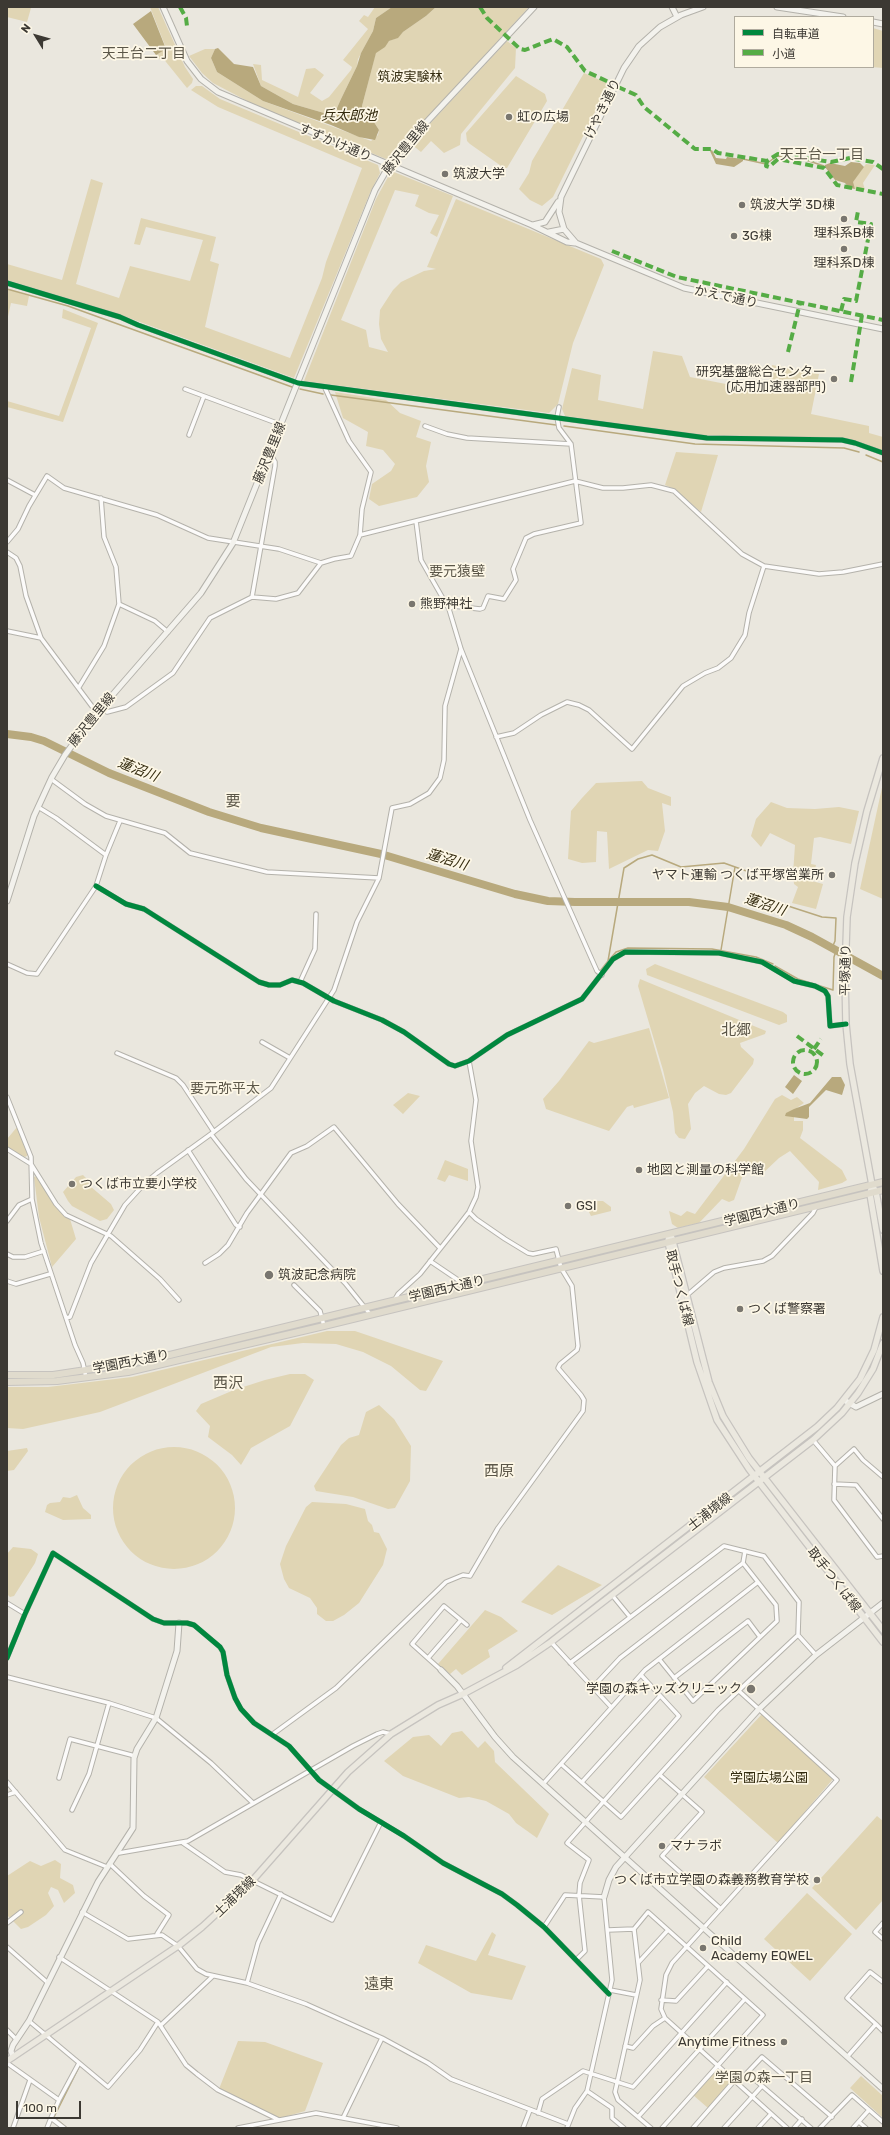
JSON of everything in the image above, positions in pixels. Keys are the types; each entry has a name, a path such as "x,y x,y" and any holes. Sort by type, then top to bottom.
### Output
{"highway":[{"name":"学園西大通り","path":"670,1239 883,1182"},
{"name":"学園西大通り","path":"7,1375 85,1374 135,1370 323,1323 370,1314 560,1265 816,1207 883,1190"},
{"name":"学園西大通り","path":"323,1323 366,1309 394,1302 560,1265"},
{"name":"学園西大通り","path":"7,1382 57,1381 85,1374"}],"main road":[{"name":"平塚通り","path":"873,1193 850,1064 846,1024 845,950 847,918 855,863 867,811 883,758"},
{"path":"873,1193 883,1230"},
{"path":"873,1193 883,1271"},
{"name":"取手つくば線","path":"670,1239 687,1295 703,1361 716,1401 733,1434 761,1473 883,1630"},
{"name":"取手つくば線","path":"670,1239 682,1299 698,1362 713,1409 728,1438 883,1642"},
{"name":"土浦境線","path":"7,2062 178,1946 219,1913 252,1881 363,1757 391,1734 438,1705 498,1676 551,1642 758,1479 761,1473 816,1429 844,1400 867,1366 879,1336 883,1316"},
{"name":"土浦境線","path":"498,1676 758,1479 765,1478 813,1440 850,1404 873,1369 883,1343"}],"street":[{"name":"すずかけ通り","path":"163,7 187,61 196,74 210,86 228,97 548,232"},
{"name":"藤沢豊里線","path":"7,901 38,807 51,779 65,755 96,713 201,593 233,542 282,425 375,190 389,165 412,138 534,7"},
{"path":"672,7 677,16"},
{"name":"けやき通り","path":"576,243 564,229 559,212 561,197 626,64 645,40 677,16 703,7"},
{"path":"777,7 836,16"},
{"path":"532,225 541,224 549,218 561,197"},
{"path":"548,232 564,229"},
{"name":"かえで通り","path":"548,232 567,242 576,243 684,288 883,329"},
{"path":"7,283 120,317 138,325 298,383 325,388 557,417 577,422 707,438 842,440 883,453"},
{"path":"102,707 107,712 126,707 167,678 183,661 210,618 252,597 276,599 298,593 321,563 351,556 360,534 362,509 371,472 349,441 325,388"},
{"path":"185,389 282,425"},
{"path":"190,435 204,396"},
{"path":"449,608 453,606 480,609 483,608 488,596 504,599 516,580 513,570 526,538 534,534 581,523 571,444 560,428 557,417 559,407"},
{"path":"425,426 447,434 468,438 571,444"},
{"path":"252,597 275,462 272,457 269,456"},
{"path":"7,542 18,529 47,476 64,488 158,515 208,538 233,542 238,541 279,549 321,563"},
{"path":"7,480 36,495"},
{"path":"360,534 575,482 603,488 623,488 651,485 674,491 742,554 764,566 819,574 843,572 883,564"},
{"path":"79,687 104,646 119,604 116,567 104,537 101,498"},
{"path":"416,521 420,560 449,608 461,649 496,737 567,906 597,971 602,975"},
{"path":"7,552 16,558 20,566 26,596 41,638 79,687 96,713"},
{"path":"496,737 514,733 541,715 567,702 579,705 589,710 632,749 684,686 705,673 722,666 731,658 745,635 749,613 764,566"},
{"path":"119,604 155,621 168,632"},
{"path":"7,631 41,638"},
{"path":"66,1318 70,1317 91,1263 125,1205 145,1183 271,1088 330,997 337,985 357,922 379,878 392,808 410,804 430,793 440,778 444,760 445,706 461,649"},
{"path":"51,779 85,804 106,816 165,833 190,853 267,872 379,878"},
{"path":"38,807 56,818 106,855"},
{"path":"7,964 27,973 37,974 96,886 106,855 120,821"},
{"path":"96,886 126,904 144,909 259,982 275,986 292,980 300,982 404,1032 449,1064 456,1066 469,1061 507,1035 582,999 614,959 625,952 719,953 756,960 768,965 794,981 814,986 825,991 828,996 830,1026 846,1024"},
{"path":"300,982 315,949 316,914"},
{"path":"262,1042 290,1058"},
{"path":"117,1053 176,1078 183,1084 213,1133 237,1168 345,1283 370,1314"},
{"path":"394,1302 398,1294 430,1261 469,1212 478,1187 471,1141 476,1100 469,1061"},
{"path":"7,1097 26,1144 31,1164 32,1199 50,1274 85,1374"},
{"path":"205,1263 218,1254 240,1227 260,1194 291,1153 307,1146 334,1127 398,1204 440,1248"},
{"path":"7,1150 31,1164 56,1204 66,1215 107,1234 151,1270 179,1300"},
{"path":"188,1150 236,1225 240,1227"},
{"path":"7,1221 19,1205 32,1199"},
{"path":"682,1299 714,1272 724,1268 763,1262 772,1256 813,1213 816,1207"},
{"path":"272,1734 336,1688 446,1582 463,1575 470,1576 498,1528 580,1417 585,1406 584,1400 558,1368 560,1364 577,1350 578,1346 572,1286 560,1265 556,1249 533,1254 528,1253 505,1240 469,1212"},
{"path":"7,1254 13,1257 25,1257 44,1251"},
{"path":"430,1261 465,1285"},
{"path":"7,1281 16,1284 50,1274"},
{"path":"294,1285 320,1311 323,1323"},
{"path":"844,1400 854,1407 861,1406 883,1394"},
{"path":"813,1440 835,1466 834,1500 877,1556 883,1556"},
{"path":"835,1466 854,1449 863,1460 883,1477"},
{"path":"834,1484 856,1485 883,1519"},
{"path":"570,1663 724,1546 764,1556 799,1602 798,1636 816,1655"},
{"path":"593,1687 620,1658 743,1564 746,1551"},
{"path":"7,1658 53,1553 153,1619 164,1623 187,1622 220,1647 223,1652 230,1685 241,1709 254,1723 289,1746 308,1770 332,1790 443,1863 507,1897 544,1927 610,1992 636,1995"},
{"path":"659,1659 693,1701 777,1621 776,1605 743,1564"},
{"path":"543,1784 641,1675 659,1659 758,1582"},
{"path":"612,1595 630,1617"},
{"path":"7,1602 25,1614"},
{"path":"82,1912 128,1939 157,1934 162,1935 178,1946 197,1969 213,1976 247,1983 306,2004 382,2038 428,2063 451,2079 567,2126 575,2108 587,2092 610,1992 612,1967 604,1897 612,1873 759,1709 816,1655 883,1603"},
{"path":"467,1625 444,1606 412,1644 441,1670 463,1694 505,1749 883,2089"},
{"path":"428,1658 460,1620"},
{"path":"674,1678 748,1620 760,1637"},
{"path":"13,2057 11,2048 29,2021 82,1912 108,1865 119,1853 133,1828 135,1756 137,1749 156,1718 177,1651 179,1623"},
{"path":"561,1764 621,1817 718,1710 798,1636"},
{"path":"551,1642 611,1707"},
{"path":"576,1960 585,1951 579,1896 580,1883 589,1860 567,1843 679,1716 641,1675"},
{"path":"7,1676 109,1703 156,1718 211,1763 253,1803"},
{"path":"739,1690 837,1780 687,1947 668,1971 661,2000 661,2009 664,2018 787,2128"},
{"path":"582,1782 660,1696"},
{"path":"72,1810 90,1774 109,1703"},
{"path":"119,1853 183,1843 308,1770 377,1734 383,1732 391,1734"},
{"path":"59,1778 70,1739 135,1756"},
{"path":"660,1775 702,1812 662,1856 721,1909"},
{"path":"7,1782 65,1850 108,1865 169,1915 157,1934"},
{"path":"7,1794 16,1792"},
{"path":"183,1843 188,1848 225,1872 241,1875 332,1920 381,1822"},
{"path":"247,1983 258,1943 281,1894"},
{"path":"544,1927 565,1895 604,1897"},
{"path":"7,1923 21,1912"},
{"path":"651,2128 618,2100 615,2092 640,1980 634,1929 648,1912 763,2015 662,2128"},
{"path":"883,1923 875,1932 883,1939"},
{"path":"608,1930 634,1929"},
{"path":"638,1963 668,1930"},
{"path":"7,1947 48,1983"},
{"path":"60,1957 159,2023 186,2065 218,2090 242,2104 279,2120"},
{"path":"661,2000 676,2001 708,1966"},
{"path":"883,1982 870,1972 846,1998 883,2031"},
{"path":"29,2021 78,2065 108,2087 140,2050 159,2023 213,1976"},
{"path":"538,2113 542,2099 583,2071 592,2072 616,2083 633,2087 727,1982"},
{"path":"638,2117 745,1999"},
{"path":"625,2046 632,2048 653,2026 664,2018"},
{"path":"847,2057 876,2024"},
{"path":"7,2030 16,2039"},
{"path":"344,2118 382,2038"},
{"path":"811,2128 747,2073 762,2057 832,2117"},
{"path":"7,2062 58,2100"},
{"path":"47,2128 58,2100 78,2065"},
{"path":"13,2128 30,2080"},
{"path":"693,2128 735,2080"},
{"path":"724,2128 762,2086"},
{"path":"587,2092 612,2108 612,2118 624,2128"},
{"path":"820,2128 852,2095 883,2122"},
{"path":"523,2128 530,2110"},
{"path":"853,2128 869,2110"},
{"path":"238,2128 309,2113 397,2128"},
{"path":"758,2128 771,2114"},
{"path":"50,2118 64,2128"},
{"path":"794,2128 802,2119"},
{"path":"859,2122 866,2128"}],"green space":[{"path":"7,7 31,8 27,22 7,17"},
{"path":"150,7 158,7 185,67 193,79 192,83 187,88 162,57 159,59 156,55 166,48"},
{"path":"375,7 392,7 376,18 373,31 358,59 357,66 337,108 331,112 324,113 293,104 261,86 253,64 261,65 262,80 298,97 306,69 315,68 324,75 310,93 322,101 329,97 351,70 352,67 343,60 368,29 359,21 364,15 368,17"},
{"name":"筑波実験林","path":"436,7 529,7 391,157 386,159 257,106 213,83 202,73 189,56 205,49 215,49 211,58 217,72 263,101 371,141 378,135 379,130 372,119 363,111 362,106 376,52 389,41 397,38"},
{"path":"874,28 883,31 883,68 874,67"},
{"path":"507,41 516,48 515,68 461,134 460,145 444,153 431,141 421,152 411,144"},
{"path":"584,73 609,84 553,197 542,206 530,200 519,189 529,173 532,161"},
{"name":"虹の広場","path":"516,76 545,94 547,101 507,168 504,168 470,144 467,141 466,133"},
{"path":"196,86 202,86 220,99 378,165 380,173 370,193 294,378 118,314 7,280 7,264 62,280 91,179 103,183 76,284 119,298 130,266 190,281 203,240 146,227 140,245 134,244 141,218 216,237 210,261 219,264 205,327 290,358 322,278 326,262 362,168 218,107 191,90"},
{"path":"866,164 875,165 863,183 865,190 855,189 852,182"},
{"path":"394,172 453,196 437,237 430,233 439,215 429,213 415,206 419,195 395,190 341,320 366,330 369,347 388,352 381,339 379,324 380,310 393,290 401,282 424,271 436,269 427,267 456,199 601,259 604,265 573,343 558,404 549,413 304,381 376,199 389,175"},
{"path":"7,289 29,296 27,306 11,303 7,321"},
{"path":"63,309 98,323 63,422 7,407 7,401 59,416 91,328 62,318"},
{"path":"653,351 682,356 690,377 767,392 772,365 819,374 811,414 869,426 869,433 883,437 883,453 844,438 703,435 565,416 562,409 572,368 601,375 598,400 643,409"},
{"path":"335,392 386,400 400,413 421,421 416,437 431,442 426,466 429,482 417,497 379,506 369,499 372,484 391,471 395,464 383,450 366,446 368,432 343,418"},
{"path":"676,452 718,455 701,512 674,489 665,485"},
{"path":"642,781 648,788 671,797 671,806 662,803 665,831 658,851 648,850 609,869 607,832 597,831 596,862 582,863 568,859 571,811 596,783"},
{"path":"883,783 883,899 860,889"},
{"path":"771,802 787,808 815,809 839,807 859,811 851,844 820,837 814,838 811,864 816,865 812,881 823,884 816,909 792,903 798,887 794,884 793,874 795,845 770,833 761,847 751,836 756,819"},
{"path":"655,964 783,1012 787,1015 787,1022 779,1025 647,975 646,969"},
{"path":"640,979 766,1031 765,1034 740,1043 741,1047 754,1059 753,1064 731,1093 726,1095 719,1094 704,1086 695,1093 688,1104 691,1129 685,1139 679,1138 675,1133 673,1112 663,1070 638,986"},
{"path":"649,1028 669,1098 634,1108 633,1105 627,1107 609,1131 546,1109 543,1099 559,1081 589,1041 594,1043"},
{"path":"408,1093 420,1096 403,1114 393,1105"},
{"path":"782,1095 791,1100 797,1097 804,1103 798,1107 794,1113 794,1121 803,1121 803,1130 800,1138 842,1170 847,1180 842,1183 818,1190 819,1182 790,1151 779,1158 761,1175 745,1169 734,1200 729,1202 722,1199 699,1223 678,1228 672,1224 669,1211 681,1216 687,1211 695,1214 744,1149 775,1099"},
{"path":"18,1126 28,1155 25,1157 7,1148 7,1139"},
{"path":"445,1160 468,1169 468,1181 449,1175 445,1182 437,1179"},
{"path":"83,1175 90,1182 90,1186 111,1204 114,1210 107,1219 100,1221 72,1206 63,1192 76,1177"},
{"path":"37,1176 54,1204 70,1219 76,1239 52,1267 39,1217 34,1177"},
{"path":"597,1201 603,1201 611,1207 611,1211 591,1216 589,1212"},
{"path":"327,1331 355,1331 443,1361 426,1391 420,1390 391,1366 363,1352 336,1344 303,1343 271,1347 100,1412 23,1429 7,1428 7,1387 48,1387 132,1377"},
{"path":"290,1374 305,1374 314,1380 290,1426 251,1448 241,1465 232,1455 208,1437 210,1426 196,1411 201,1404 234,1390"},
{"path":"379,1405 394,1419 411,1446 410,1481 395,1508 388,1509 353,1497 316,1491 314,1486 341,1445 349,1438 359,1435 366,1412"},
{"path":"174,1447 197,1451 208,1457 217,1465 225,1474 231,1485 235,1508 231,1531 225,1542 217,1551 208,1559 197,1565 174,1569 151,1565 140,1559 131,1551 123,1542 117,1531 113,1508 117,1485 123,1474 131,1465 140,1457 151,1451"},
{"path":"27,1448 28,1451 14,1470 7,1471 7,1451"},
{"path":"77,1495 83,1508 91,1515 91,1519 63,1520 45,1512 47,1505 50,1503 60,1502 63,1497 70,1498"},
{"path":"312,1502 346,1504 365,1509 368,1521 372,1525 374,1532 379,1533 387,1549 383,1565 359,1603 344,1615 333,1621 326,1621 317,1614 317,1608 310,1598 289,1588 284,1579 280,1564 286,1546 306,1507"},
{"path":"13,1547 31,1549 38,1554 35,1563 14,1596 10,1597 7,1594 7,1554"},
{"path":"558,1565 602,1585 552,1615 521,1602"},
{"path":"485,1610 501,1617 518,1631 488,1650 490,1657 462,1675 456,1669 450,1674 438,1664"},
{"name":"学園広場公園","path":"762,1714 833,1779 778,1843 704,1777"},
{"path":"462,1731 478,1748 485,1741 494,1751 495,1762 549,1814 537,1838 516,1823 509,1814 486,1801 469,1797 459,1798 403,1776 384,1761 413,1737 429,1735 441,1746 452,1733"},
{"path":"877,1816 883,1821 883,1900 856,1930 812,1888"},
{"path":"55,1860 61,1864 60,1878 73,1885 75,1893 64,1903 58,1890 51,1887 48,1893 54,1906 46,1915 28,1927 21,1929 7,1915 7,1876 30,1861 41,1866"},
{"path":"807,1893 852,1934 810,1981 764,1939"},
{"path":"492,1932 496,1935 488,1955 526,1966 512,2000 471,1993 418,1963 426,1945 476,1961"},
{"path":"238,2041 265,2042 323,2063 305,2111 281,2118 261,2111 219,2089"},
{"path":"717,2069 731,2081 708,2108 693,2095"},
{"path":"861,2076 883,2096 883,2118 850,2088"}],"water":[{"name":"兵太郎池","path":"392,7 436,7 403,32 398,38 389,41 385,47 376,53 362,106 363,111 372,119 379,130 375,140 359,137 331,125 263,101 217,72 211,58 215,49 218,48 234,64 253,67 261,86 293,104 324,113 331,112 337,108 357,66 361,53 373,31 376,18"},
{"path":"151,11 166,49 156,55 133,24"},
{"path":"712,150 716,158 726,159 727,157 743,159 743,161 734,167 716,164 710,151"},
{"path":"851,162 860,163 864,167 853,182 855,189 849,188 845,183 835,180 825,167 825,165 830,163 845,166"},
{"path":"794,1075 802,1081 793,1094 785,1087"},
{"path":"832,1077 841,1077 845,1085 842,1095 826,1090 809,1107 809,1117 807,1119 785,1116 786,1113 810,1103"}],"waterway":[{"path":"743,159 766,164 777,156 806,160 824,166"},
{"path":"7,289 68,306 292,387"},
{"path":"300,389 323,394"},
{"path":"331,395 556,425"},
{"path":"564,426 695,444 844,448 859,452"},
{"path":"866,455 883,462"},
{"name":"蓮沼川","path":"7,734 31,737 44,741 109,773 209,812 261,828 381,854 515,894 548,901 689,902 728,907 786,925 812,937 883,976"},
{"path":"601,970 608,961 624,868 638,859 652,855 681,867 724,863 752,873"},
{"name":"蓮沼川","path":"721,950 735,867"},
{"path":"785,905 822,917 836,918 835,941 832,948"},
{"path":"609,960 616,952 628,948 712,949 756,957 773,964"},
{"path":"775,966 798,979 833,990 834,957 836,951"},
{"path":"67,2128 54,2117 80,2065"}],"marked path":[{"path":"180,7 186,18 187,26"},
{"path":"480,7 487,18 520,49 525,50 553,39 567,47 585,71 611,83"},
{"path":"618,87 636,95 644,107 695,149 712,149 718,153 767,161 778,154 831,162 850,158 873,162 883,169"},
{"path":"767,161 766,166 769,167 778,159 824,168 837,185 883,194"},
{"path":"841,311 844,299 856,301 871,224 856,222 858,211"},
{"path":"612,251 677,277 883,320"},
{"path":"788,352 800,303"},
{"path":"851,382 862,315"},
{"path":"797,1036 824,1056"},
{"path":"814,1049 821,1039"},
{"path":"805,1050 814,1053 817,1062 814,1071 805,1074 796,1071 793,1062 796,1053 805,1050"}],"cycle path":[{"path":"7,283 120,317 138,325 298,383 707,438 842,440 883,453"},
{"path":"96,886 126,904 144,909 259,982 269,985 280,985 292,980 303,983 334,1001 382,1020 404,1032 449,1064 455,1066 469,1061 507,1035 582,999 613,959 625,952 719,953 762,962 794,981 815,986 825,991 828,996 830,1026 846,1024"},
{"path":"7,1658 53,1553 153,1619 164,1623 187,1623 194,1625 220,1647 223,1652 227,1675 235,1698 241,1709 254,1723 289,1746 319,1780 359,1809 404,1836 443,1863 502,1894 517,1905 544,1927 609,1994"}],"place":[{"name":"虹の広場","path":"509,117"},
{"name":"筑波大学","path":"445,174"},
{"name":"筑波大学 3D棟","path":"742,205"},
{"name":"理科系B棟","path":"844,219"},
{"name":"3G棟","path":"734,236"},
{"name":"理科系D棟","path":"844,249"},
{"name":"研究基盤総合センター (応用加速器部門)","path":"834,379"},
{"name":"熊野神社","path":"412,604"},
{"name":"ヤマト運輸 つくば平塚営業所","path":"832,875"},
{"name":"地図と測量の科学館","path":"639,1170"},
{"name":"つくば市立要小学校","path":"72,1184"},
{"name":"GSI","path":"568,1206"},
{"name":"筑波記念病院","path":"269,1275"},
{"name":"つくば警察署","path":"740,1309"},
{"name":"学園の森キッズクリニック","path":"751,1689"},
{"name":"マナラボ","path":"662,1846"},
{"name":"つくば市立学園の森義務教育学校","path":"817,1880"},
{"name":"Child Academy EQWEL","path":"703,1948"},
{"name":"Anytime Fitness","path":"784,2042"}],"district":[{"name":"天王台二丁目","path":"144,54"},
{"name":"天王台一丁目","path":"822,155"},
{"name":"要元猿壁","path":"457,572"},
{"name":"要","path":"233,802"},
{"name":"北郷","path":"736,1031"},
{"name":"要元弥平太","path":"225,1089"},
{"name":"西沢","path":"228,1384"},
{"name":"西原","path":"499,1472"},
{"name":"遠東","path":"379,1985"},
{"name":"学園の森一丁目","path":"764,2078"}]}
